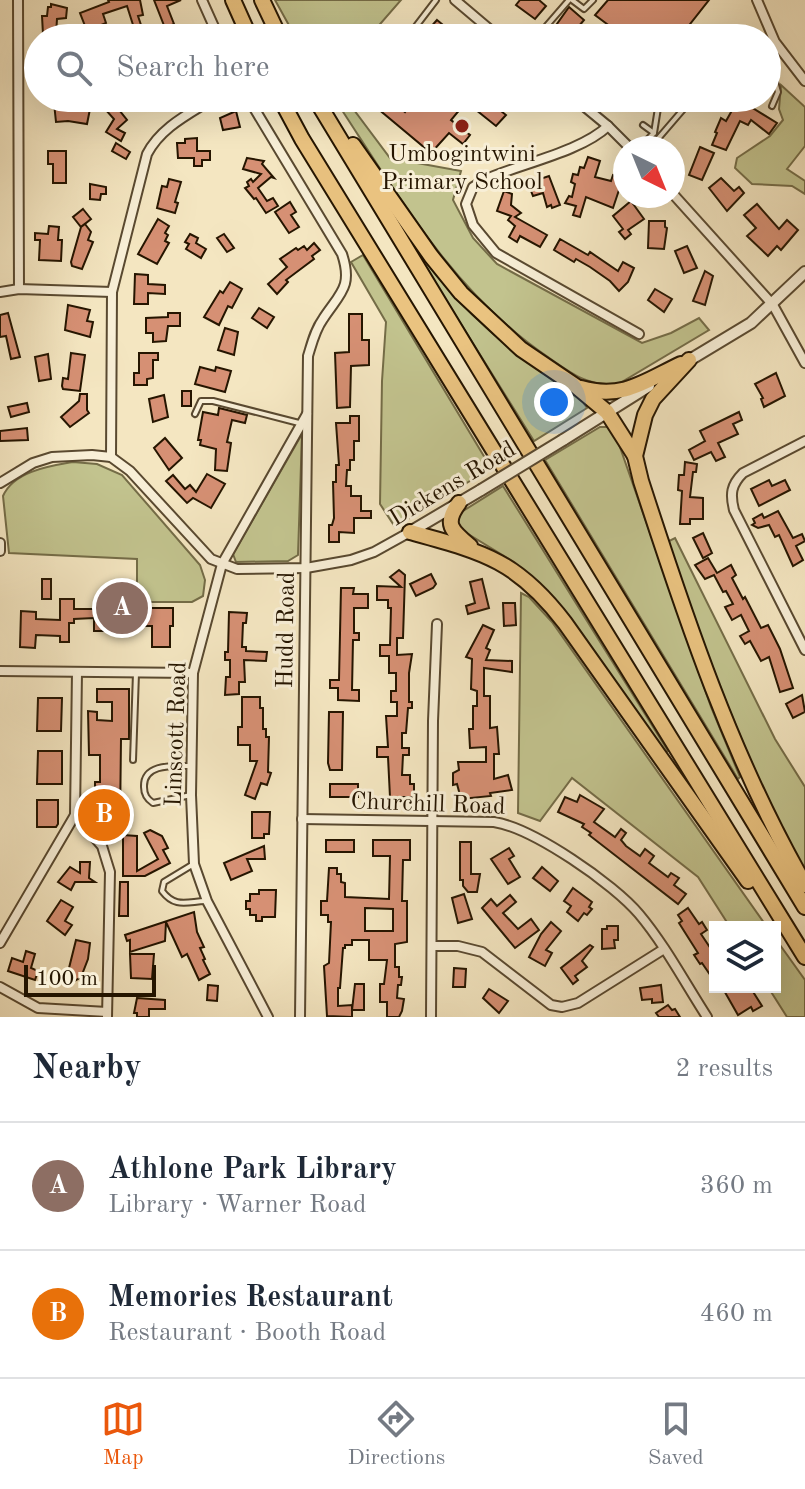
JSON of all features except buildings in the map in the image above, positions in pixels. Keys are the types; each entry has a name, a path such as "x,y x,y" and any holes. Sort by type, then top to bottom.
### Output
{"highway":[{"path":"233,0 244,24"},
{"path":"262,0 273,24"},
{"path":"288,112 805,957"},
{"path":"323,112 805,907"},
{"path":"327,112 461,293 521,349 577,387 607,412 635,456 694,643 737,750 778,837 805,885"},
{"path":"577,387 600,393 626,391 689,360"},
{"path":"635,456 645,415 653,399 689,360"},
{"path":"459,503 451,513 453,531 477,551"},
{"path":"410,532 477,551 510,568 553,608 790,941 805,957"}],"street":[{"path":"18,0 19,289"},
{"path":"202,0 213,24"},
{"path":"455,0 483,24"},
{"path":"757,0 767,24"},
{"path":"781,50 805,81"},
{"path":"111,457 112,292 147,154 153,142 172,124 191,112"},
{"name":"Hudd Road","path":"256,112 342,254 347,279 344,289 314,335 308,356 300,1017"},
{"path":"591,112 618,136"},
{"path":"608,126 579,144 484,180 468,194 466,204 473,225 496,253 639,334"},
{"path":"685,207 773,305 805,363"},
{"name":"Dickens Road","path":"222,564 247,570 306,568 365,556 481,490 751,323 805,272"},
{"path":"0,292 19,289 112,292"},
{"name":"Linscott Road","path":"268,1017 207,901 194,864 191,795 193,673 222,564 308,412"},
{"path":"805,441 743,473 732,488 734,510 805,650"},
{"path":"0,483 33,463 52,457 111,457 130,471 198,548 222,564"},
{"path":"0,543 0,551"},
{"path":"431,1017 437,624"},
{"path":"0,671 193,673"},
{"path":"0,943 75,815 77,672"},
{"path":"0,987 38,1008 107,1015 110,872 102,846 75,815"},
{"name":"Churchill Road","path":"302,819 494,822 527,831 618,894 637,911 707,1017"},
{"path":"432,946 458,946 482,952 551,1005 562,1007 578,1003 664,949"}],"lane":[{"path":"418,24 436,0"},
{"path":"549,24 571,0 584,9 593,0"},
{"path":"651,136 657,112"},
{"path":"660,136 681,112"},
{"path":"643,125 654,133"},
{"path":"195,414 201,401 213,401 301,424"},
{"path":"133,760 136,673"},
{"path":"191,766 151,770 143,782 144,793 153,803 191,795"},
{"path":"194,864 164,882 162,891 174,903 207,901"}],"green space":[{"path":"275,0 401,0 380,24 288,24"},
{"path":"781,85 805,107 805,146 787,169 805,181 805,194 792,186 752,184 735,168 737,158 770,136 783,120 780,112"},
{"path":"343,112 356,112 390,158 461,171 453,200 473,238 497,264 642,343 671,333 699,318 709,330 620,383 599,383 582,378 514,331 483,303 455,272 404,204"},
{"path":"416,248 471,314 512,350 581,399 587,408 534,441"},
{"path":"363,255 491,468 395,527 380,504 386,322 351,262"},
{"path":"600,427 609,427 615,433 711,707 740,777 738,779 545,460"},
{"path":"302,434 298,555 288,561 236,562 233,554"},
{"path":"73,462 97,464 122,475 200,565 205,580 203,596 192,602 137,602 137,559 9,553 3,496 8,488 34,471"},
{"path":"503,486 668,751 665,752 567,614 547,592 514,562 460,529 455,516"},
{"path":"675,538 775,739 805,787 805,873 765,793 713,669 667,542"},
{"path":"521,593 529,597 552,622 763,921 726,921 698,877 572,778 540,821 518,813"},
{"path":"781,946 805,980 805,1017 787,1017 772,993 781,993"}],"place":[{"name":"Umbogintwini Primary School","path":"462,126"},
{"name":"Athlone Park Library","path":"122,608"},
{"name":"Memories Restaurant","path":"104,815"}]}
